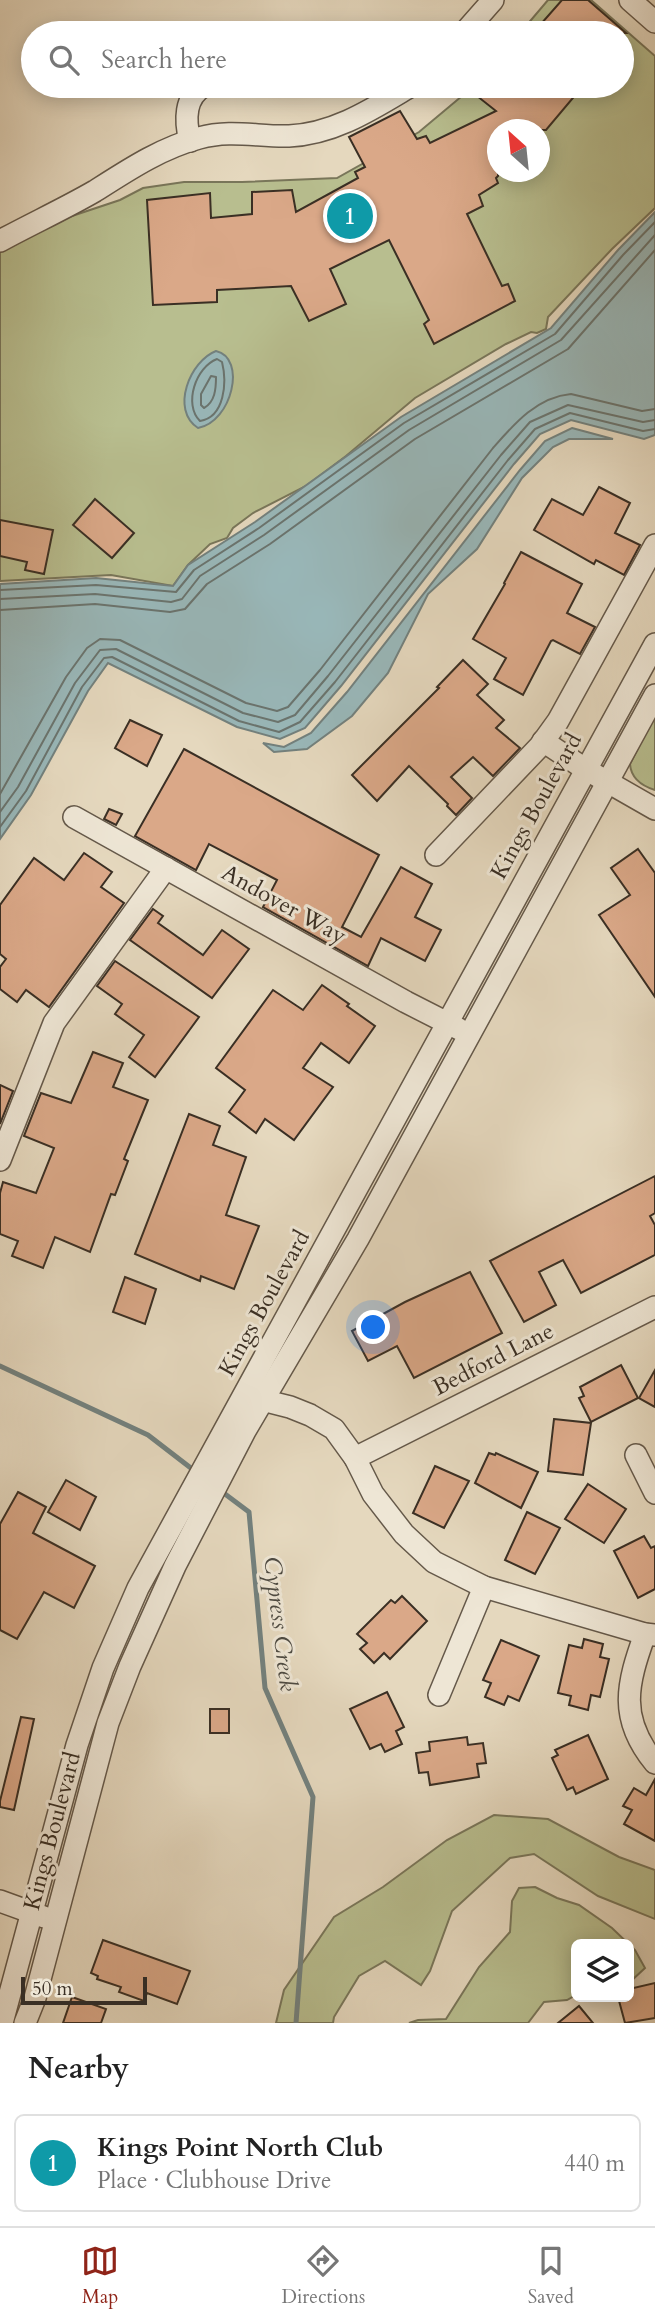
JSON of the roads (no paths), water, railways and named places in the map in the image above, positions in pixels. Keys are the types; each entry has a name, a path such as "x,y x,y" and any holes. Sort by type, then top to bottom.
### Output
{"street":[{"path":"475,21 493,0"},
{"path":"630,0 655,22"},
{"path":"190,141 186,128 187,107 191,98"},
{"path":"0,241 92,192 153,155 190,141 231,132 289,136 322,131 365,114 391,98"},
{"path":"436,855 543,741 558,721 655,545"},
{"name":"Kings Boulevard","path":"2,2023 77,1745 103,1668 138,1588 195,1502 236,1427 243,1395 655,644"},
{"name":"Kings Boulevard","path":"236,1427 264,1401 358,1239 655,695"},
{"path":"543,741 585,769 655,808"},
{"name":"Andover Way","path":"75,817 470,1035"},
{"path":"0,1160 54,1023 166,869"},
{"name":"Bedford Lane","path":"355,1458 655,1307"},
{"path":"243,1395 310,1415 334,1429 355,1458 373,1494 404,1534 434,1563 484,1587 650,1634 632,1671 628,1712 639,1744 655,1763"},
{"path":"636,1455 655,1493"},
{"name":"Kings Boulevard","path":"25,2023 35,1998 108,1723 195,1502"},
{"path":"439,1695 484,1587"},
{"path":"0,1901 56,1920"}],"water":[{"path":"655,212 655,435 644,439 571,420 540,434 341,686 305,728 280,739 237,727 108,663 88,691 31,795 0,839 0,584 96,578 173,586 188,565 255,522 401,417 551,328 618,250"},
{"path":"216,351 226,356 231,365 231,390 220,414 210,423 198,428 185,410 187,386 198,365"},
{"path":"572,428 613,439 569,439 553,447 522,478 477,549 428,594 388,673 352,716 307,749 274,752 263,743 284,747 311,733 347,692 520,470 545,441"}],"waterway":[{"name":"Cypress Creek","path":"0,1366 148,1435 196,1472"},
{"name":"Cypress Creek","path":"221,1491 249,1512 265,1688 313,1797 296,2023"}],"place":[{"name":"Kings Point North Club","path":"350,216"}]}
